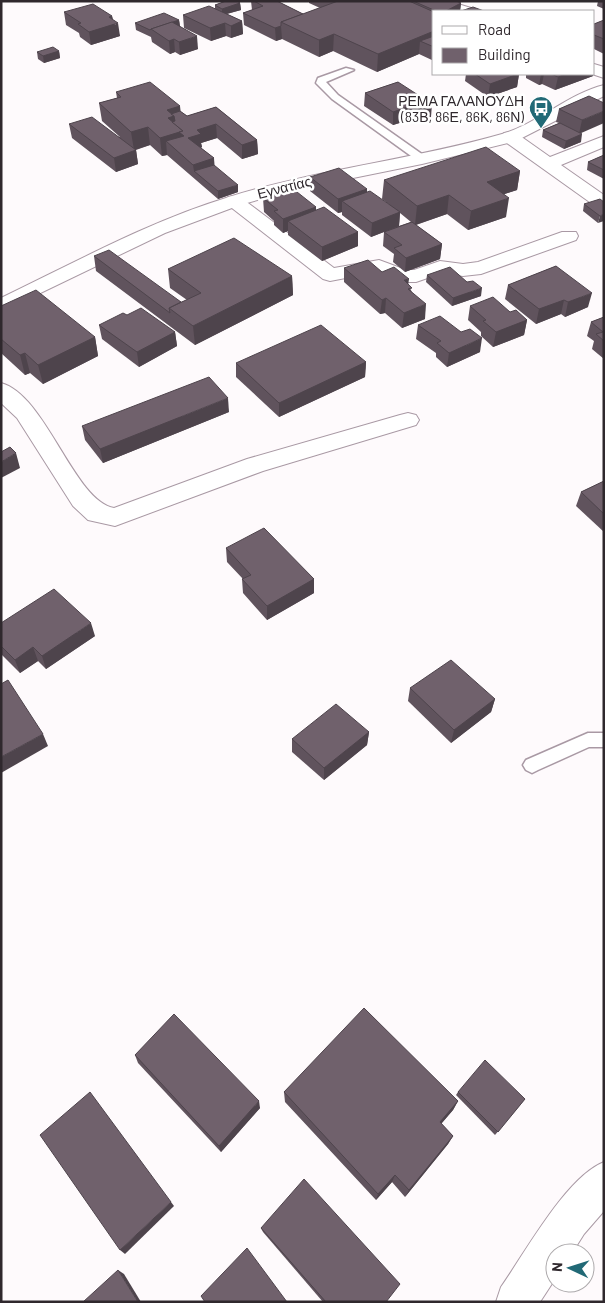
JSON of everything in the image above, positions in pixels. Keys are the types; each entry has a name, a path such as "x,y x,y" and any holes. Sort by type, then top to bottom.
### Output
{"street":[{"name":"Εγνατίας","path":"1,306 158,229 234,201 286,186 422,159 510,137 604,90"},
{"path":"510,137 604,204"},
{"path":"549,164 604,142"},
{"path":"234,201 330,275 379,266 403,276 440,268 463,270 480,268 569,236"},
{"path":"1,390 25,413 82,500 97,514 115,518 255,465 408,420"},
{"path":"516,1302 570,1220 604,1181"}],"lane":[{"path":"349,70 321,80 321,83 335,97 422,159"},
{"path":"532,765 588,740 604,740"}],"building":[{"path":"226,1 237,1 240,3 222,9 215,5"},
{"path":"254,1 277,1 303,14 281,22 281,26 275,28 243,13 263,6"},
{"path":"338,1 409,1 432,11 432,32 378,54 334,34 319,40 281,22"},
{"path":"413,1 456,1 461,3 448,10 434,10"},
{"path":"93,4 112,16 109,17 118,23 89,32 78,24 81,23 64,12"},
{"path":"209,6 242,21 231,26 225,23 210,28 183,15"},
{"path":"473,7 481,10 464,10"},
{"path":"164,13 179,20 150,30 135,23"},
{"path":"604,20 604,39 595,35 595,24"},
{"path":"172,22 197,36 179,42 174,39 169,41 151,29"},
{"path":"432,37 432,46 420,41"},
{"path":"53,47 59,51 43,56 37,52"},
{"path":"476,75 515,75 490,84"},
{"path":"150,82 180,106 167,110 174,116 168,118 183,131 160,138 148,127 131,132 99,103 121,97 116,92"},
{"path":"398,82 432,104 415,109 410,106 393,112 365,93"},
{"path":"589,96 604,103 604,111 582,120 559,109"},
{"path":"216,107 257,140 242,145 216,124 197,130 201,134 188,138 214,158 193,165 166,141 184,136 179,132 183,131 172,122 175,121 174,116 171,114 180,111 187,116"},
{"path":"92,117 136,150 114,158 69,124"},
{"path":"560,123 582,134 566,141 543,130"},
{"path":"486,147 520,171 487,182 509,198 471,211 449,195 417,206 384,180"},
{"path":"604,155 604,170 588,162"},
{"path":"214,165 238,185 218,191 194,171"},
{"path":"339,168 367,189 338,199 310,177"},
{"path":"292,188 316,207 283,219 274,211 278,210 263,198"},
{"path":"370,191 400,212 372,223 342,201"},
{"path":"600,199 604,202 604,214 600,216 584,204"},
{"path":"324,207 358,232 322,247 288,221"},
{"path":"412,222 442,244 406,258 394,248 402,245 384,232"},
{"path":"234,238 292,276 193,326 169,308 201,293 168,269"},
{"path":"109,250 181,302 169,308 170,313 94,256"},
{"path":"368,260 382,272 394,267 409,279 404,280 412,288 408,289 426,304 404,313 386,298 382,300 344,268"},
{"path":"556,266 592,293 568,302 564,300 539,309 508,285"},
{"path":"450,267 467,282 473,281 482,288 453,298 427,275"},
{"path":"36,290 95,337 38,365 25,353 20,355 1,339 1,306"},
{"path":"493,297 510,312 516,310 527,320 496,332 470,306"},
{"path":"141,308 175,332 137,352 99,325 123,313 127,315"},
{"path":"440,316 461,332 470,329 482,338 449,353 437,343 441,341 418,325"},
{"path":"604,317 604,341 596,334 603,332 591,322"},
{"path":"321,325 366,362 279,403 236,363"},
{"path":"209,377 228,398 100,449 82,426"},
{"path":"10,447 16,453 1,462 1,452"},
{"path":"604,481 604,514 581,492"},
{"path":"264,528 314,579 267,606 242,579 251,575 226,548"},
{"path":"54,589 91,623 42,656 33,647 15,660 1,646 1,623"},
{"path":"451,660 495,699 454,730 410,688"},
{"path":"8,680 43,734 1,757 1,684"},
{"path":"336,704 369,732 324,768 292,739"},
{"path":"364,1008 458,1101 440,1122 453,1136 409,1190 395,1175 378,1194 284,1092"},
{"path":"174,1014 259,1101 219,1146 135,1055"},
{"path":"485,1060 525,1099 498,1132 458,1092"},
{"path":"90,1092 171,1202 120,1250 40,1135"},
{"path":"304,1179 400,1284 386,1302 326,1302 261,1228"},
{"path":"247,1248 287,1302 205,1302 201,1296"},
{"path":"118,1270 138,1302 83,1302"}],"place":[{"name":"ΡΕΜΑ ΓΑΛΑΝΟΥΔΗ (83Β, 86Ε, 86Κ, 86Ν)","path":"541,129"}]}
